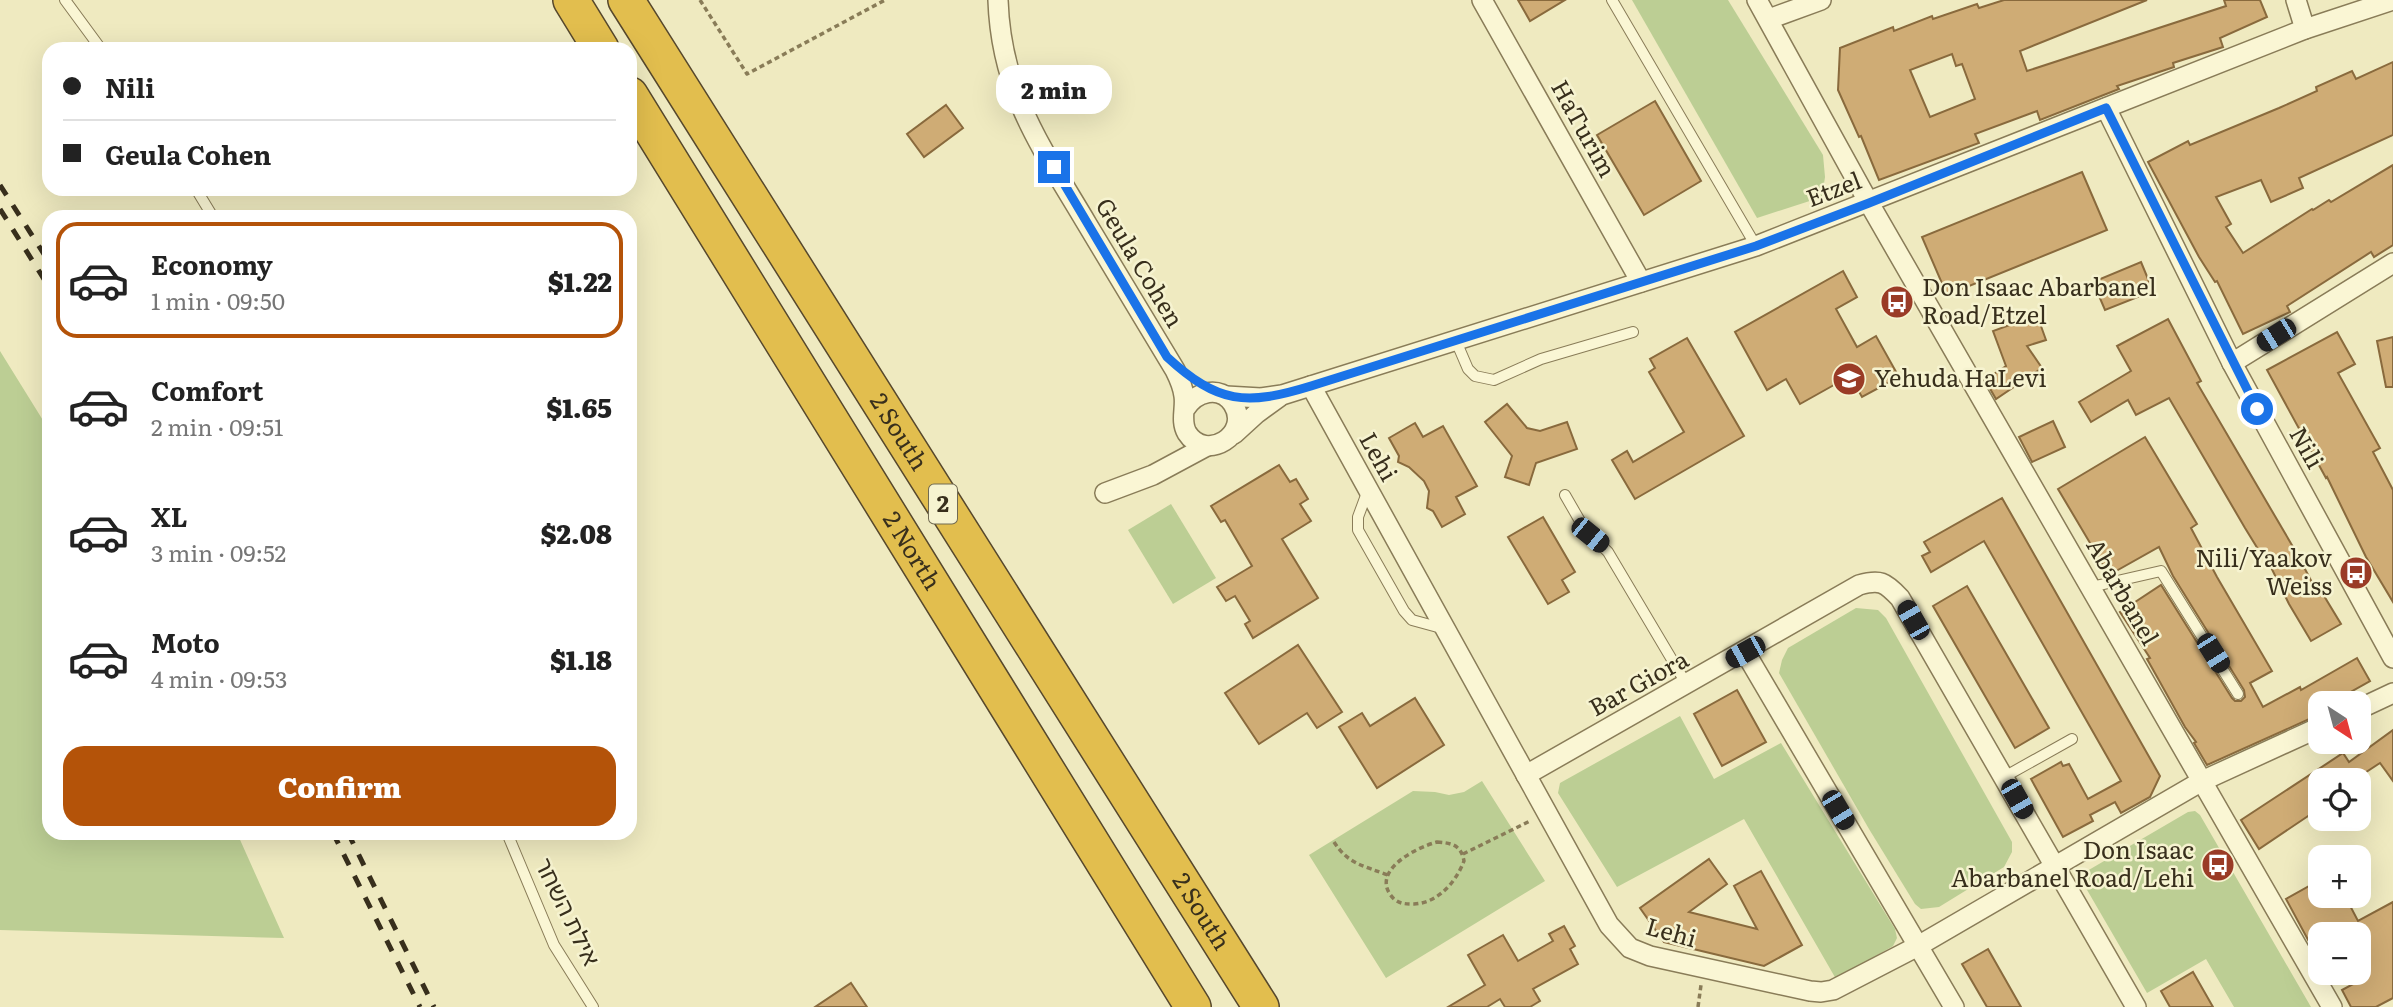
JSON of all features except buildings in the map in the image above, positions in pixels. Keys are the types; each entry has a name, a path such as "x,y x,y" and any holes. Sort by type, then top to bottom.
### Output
{"highway":[{"path":"571,0 597,42"},
{"name":"2 South","path":"626,0 1261,1007"},
{"name":"2 North","path":"637,106 1193,1007"}],"street":[{"name":"Geula Cohen","path":"998,0 1004,55 1026,120 1167,357 1184,396 1185,418"},
{"name":"HaTurim","path":"1482,0 1641,282"},
{"name":"Abarbanel","path":"1757,0 1869,203 2332,1007"},
{"path":"1769,19 1821,0"},
{"path":"2296,0 2305,29"},
{"name":"Etzel","path":"1220,394 1261,398 1282,395 1756,246 2305,29 2393,0"},
{"name":"Nili","path":"2106,108 2232,363 2393,658"},
{"path":"2232,363 2393,263"},
{"name":"Geula Cohen","path":"1167,357 1185,374 1220,394"},
{"name":"Lehi","path":"1311,386 1609,925 1630,948 1650,956 1821,992 1847,984 1918,946 2202,781 2308,732"},
{"path":"1105,493 1153,475 1207,446 1220,444 1234,434 1238,416 1235,407 1220,394 1205,392 1196,396 1185,418 1180,448 1169,466"},
{"name":"Etzel","path":"1234,434 1256,413 1282,395"},
{"path":"1185,418 1195,441 1207,446"},
{"name":"Bar Giora","path":"1526,775 1859,585 1880,582 1887,584 1900,598 2004,777"},
{"path":"1745,652 1954,1007"},
{"path":"2371,703 2393,693"},
{"path":"2004,777 2136,1007"}],"lane":[{"path":"65,0 96,42"},
{"path":"1612,0 1756,246"},
{"path":"1456,341 1463,362 1475,376 1494,380 1541,359 1633,332"},
{"path":"1368,489 1358,517 1358,530 1404,611 1412,620 1445,629"},
{"path":"1565,495 1584,528 1608,552 1687,685"},
{"path":"2091,587 2161,571 2238,694"},
{"path":"2004,777 2072,739"},
{"name":"אילת השחר","path":"511,840 554,945 593,1007"}],"path":[{"path":"699,0 747,74 885,0"},
{"path":"1463,854 1547,813"},
{"path":"1334,842 1350,861 1388,875"},
{"path":"1437,842 1451,843 1458,847 1465,861 1453,883 1442,893 1421,903 1402,904 1395,900 1387,885 1388,875 1408,852 1437,842"}],"green space":[{"path":"1632,0 1728,0 1823,155 1825,177 1822,197 1757,218"},
{"path":"0,351 42,419 42,840 240,840 284,938 0,930"},
{"path":"1171,504 1216,578 1173,604 1128,530"},
{"path":"1856,608 1878,610 1886,618 2012,842 2012,852 2004,867 1939,907 1921,909 1915,904 1779,673 1788,648"},
{"path":"1680,716 1714,779 1781,743 1895,929 1897,938 1893,946 1836,979 1744,819 1617,887 1558,793 1560,783"},
{"path":"1482,781 1545,881 1386,978 1309,855 1413,791 1449,795 1464,792"},
{"path":"2195,811 2200,815 2311,1007 2234,1007 2206,959 2147,993 2083,883 2087,871 2188,812"}],"railway":[{"path":"0,185 42,251"},
{"path":"0,209 42,276"},
{"path":"336,840 420,1007"},
{"path":"351,840 434,1007"}],"place":[{"name":"Don Isaac Abarbanel Road/Etzel","path":"1897,302"},
{"name":"Yehuda HaLevi","path":"1849,379"},
{"name":"Nili/Yaakov Weiss","path":"2356,573"},
{"name":"Don Isaac Abarbanel Road/Lehi","path":"2218,865"}],"route":[{"path":"1054,167 1167,357 1185,374 1214,392 1226,396 1261,398 1282,395 1756,246 2106,108 2257,409"}]}
